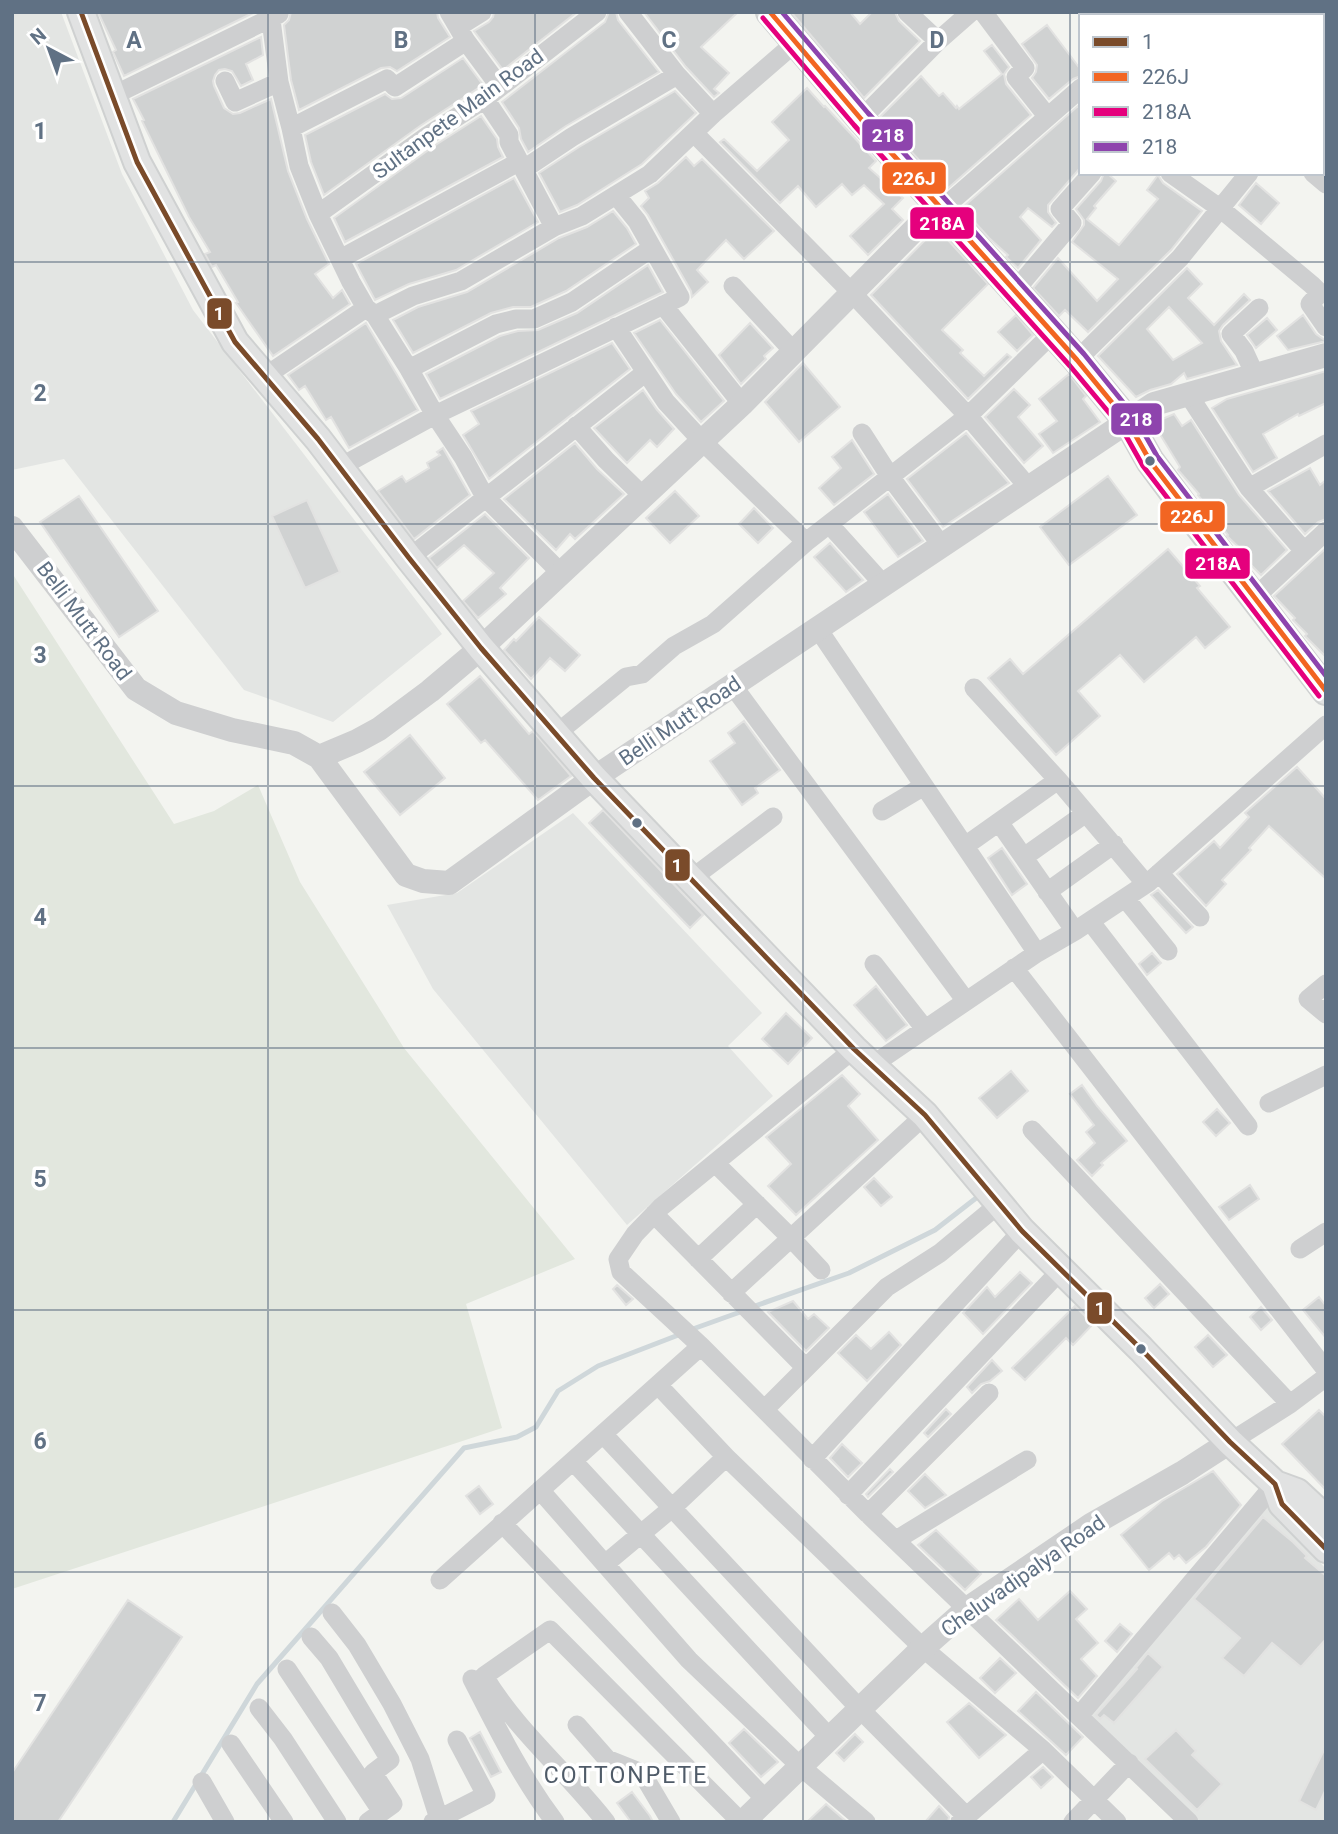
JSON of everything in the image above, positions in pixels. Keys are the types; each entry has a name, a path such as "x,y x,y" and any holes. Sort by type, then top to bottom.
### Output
{"main road":[{"path":"81,12 137,162 235,342 318,439 481,648 594,778 863,1057 925,1115 1023,1231 1230,1442 1275,1484 1297,1492 1326,1519"},
{"path":"770,12 860,119 1077,360 1128,422 1150,461 1326,691"},
{"path":"1275,1484 1282,1504 1326,1549"}],"street":[{"path":"291,128 387,79 395,87 458,27 482,12"},
{"name":"Sultanpete Main Road","path":"318,214 492,93 597,12"},
{"path":"628,12 677,75 713,114"},
{"path":"907,12 938,41"},
{"path":"860,119 971,12"},
{"path":"983,12 1025,68 1016,77 1047,116"},
{"path":"112,96 275,14 279,82 299,166 340,259 370,311 410,369 485,497 561,573"},
{"path":"458,27 492,93 509,135 509,142 554,227"},
{"path":"264,377 370,311 461,281 554,227 582,216 650,174 713,114 795,43"},
{"path":"340,259 513,165 530,165 677,75"},
{"path":"225,81 235,103 279,82"},
{"path":"319,757 379,729 481,648 742,404 930,214 950,203 1047,116 1079,93"},
{"path":"694,133 968,416 1029,488"},
{"path":"1014,289 1072,223 1060,209 1090,175"},
{"path":"1173,175 1220,209 1321,293 1310,304 1326,327"},
{"path":"1077,360 1180,258 1247,175"},
{"path":"340,467 435,415 680,297 637,221 616,195"},
{"path":"410,369 496,324 516,319 534,319 572,302 652,248"},
{"path":"733,286 794,352"},
{"path":"663,305 742,404"},
{"path":"1255,375 1244,351 1231,334 1259,308"},
{"path":"616,327 666,402 702,441 806,542"},
{"path":"556,734 626,677 642,674 674,646 713,624 806,542 968,416 1052,334"},
{"name":"Belli Mutt Road","path":"12,528 136,690 176,713 232,730 294,743 319,757 406,875 424,881 449,883 594,778 1154,404 1326,355"},
{"path":"409,558 646,372"},
{"path":"1188,394 1249,488 1304,551"},
{"path":"576,426 642,496"},
{"path":"862,433 891,478 942,546"},
{"path":"1249,488 1326,444"},
{"path":"830,524 884,585"},
{"path":"1253,598 1326,531"},
{"path":"818,629 1037,953"},
{"path":"733,686 966,1001"},
{"path":"974,688 1114,844 1200,917"},
{"path":"1189,1822 848,1495 692,1337 621,1272 618,1259 635,1234 661,1206 715,1163 863,1057 925,1029 1153,878 1326,725"},
{"path":"965,846 1058,780"},
{"path":"882,811 924,786"},
{"path":"1024,857 1086,813"},
{"path":"691,879 773,817"},
{"path":"999,822 1048,892 1082,926 1248,1126"},
{"path":"1048,892 1114,844"},
{"path":"1125,898 1168,951"},
{"path":"874,964 925,1029"},
{"path":"1014,968 1326,1370"},
{"path":"1326,984 1308,999 1326,1014"},
{"path":"1269,1103 1326,1075"},
{"path":"742,1304 791,1238 925,1115"},
{"path":"1032,1130 1290,1404"},
{"path":"715,1163 821,1270"},
{"path":"698,1259 758,1204"},
{"path":"765,1409 887,1287 940,1252 999,1204"},
{"path":"654,1214 806,1368"},
{"path":"812,1459 1023,1231"},
{"path":"1300,1249 1326,1232"},
{"path":"848,1495 1062,1269"},
{"path":"440,1580 658,1385 692,1337"},
{"path":"1230,1442 1290,1404 1326,1377"},
{"path":"658,1385 726,1457 923,1648 1043,1750 1116,1822"},
{"path":"868,1514 989,1393"},
{"path":"603,1434 963,1819 1043,1750"},
{"name":"Cheluvadipalya Road","path":"742,1822 967,1609 1091,1525 1230,1442"},
{"path":"605,1564 726,1457"},
{"path":"896,1540 1027,1460"},
{"path":"573,1461 830,1738"},
{"path":"1079,1716 1275,1484"},
{"path":"540,1490 689,1660 800,1766 866,1822"},
{"path":"502,1523 765,1799"},
{"path":"332,1613 357,1645 409,1737 420,1759 437,1821 486,1795 457,1740"},
{"path":"606,1822 527,1733 494,1693 484,1676 550,1630 742,1822"},
{"path":"287,1669 375,1817 393,1804 373,1773 390,1760 328,1658 311,1637"},
{"path":"472,1679 516,1765 555,1822"},
{"path":"259,1708 283,1739 337,1822"},
{"path":"577,1725 607,1759 642,1773 671,1822"},
{"path":"231,1744 284,1822"},
{"path":"1073,1822 1129,1763"},
{"path":"202,1783 225,1822"}],"shaded area":[{"path":"12,12 61,12 122,174 193,310 442,634 333,722 244,690 64,459 12,470"},
{"path":"12,573 174,824 214,811 258,785 300,882 404,1048 575,1259 466,1304 502,1428 12,1589"},
{"path":"573,813 762,1013 728,1046 773,1096 627,1225 433,989 387,905 457,893"},
{"path":"1267,1504 1326,1569 1326,1822 1198,1822 1090,1718"}],"building":[{"path":"98,12 255,12 124,76 113,52 116,50"},
{"path":"291,12 437,12 450,37 397,71 390,67 381,68 299,110 291,80 284,25"},
{"path":"494,12 577,12 503,70 474,31 489,22"},
{"path":"609,12 616,12 618,20 659,72 566,126 528,152 519,128 502,102 605,22"},
{"path":"644,12 738,12 701,47 729,73 714,89 719,93 714,97 686,67"},
{"path":"791,12 850,12 860,24 872,12 895,12 899,21 920,41 864,98"},
{"path":"1047,25 1079,67 1079,77 1049,99 1032,78 1037,65 1022,44"},
{"path":"261,37 263,55 246,64 253,80 241,86 232,71 225,69 219,70 215,75 214,86 224,108 233,114 271,99 288,171 329,264 315,274 333,298 342,290 350,304 273,356 236,303 238,302 216,265 212,267 205,254 210,252 189,217 133,99"},
{"path":"992,45 1009,67 1004,74 1006,84 1031,115 946,190 880,117 921,76 939,96 943,93 959,109 1002,74 984,51"},
{"path":"463,58 483,85 420,126 324,195 311,162 305,135 385,94 392,99 401,98"},
{"path":"807,88 876,161 869,168 903,198 892,209 903,220 868,255 850,236 884,204 864,185 852,195 842,184 816,207 798,186 780,203 720,142 724,139 757,171 789,140 772,122"},
{"path":"675,91 696,113 642,164 577,205 560,212 539,173"},
{"path":"1079,107 1079,169 1048,205 1048,212 1056,223 1052,227 1028,208 1020,217 1041,240 1018,268 962,208"},
{"path":"481,116 497,139 503,157 345,242 334,218 434,146"},
{"path":"686,157 694,166 702,159 774,231 744,259 726,240 697,270 708,282 692,297 641,206 649,198 645,191 658,183"},
{"path":"1103,175 1109,175 1116,181 1094,206 1096,208 1087,219 1119,245 1158,199 1147,190 1158,175 1163,183 1202,211 1171,250 1088,332 1065,310 1059,316 1033,288 1058,258 1097,301 1118,279 1072,242 1084,225 1084,220 1076,209"},
{"path":"514,178 538,222 456,270 409,284 375,300 356,264"},
{"path":"1256,183 1279,203 1261,224 1239,205"},
{"path":"613,211 636,244 566,291 531,307 513,307 491,313 413,353 393,320 418,307 467,292 559,238 587,227"},
{"path":"937,228 988,284 942,330 963,350 960,353 984,376 1007,354 1011,357 968,399 871,295"},
{"path":"648,265 663,292 440,399 426,374 500,336 518,331 538,330 577,313"},
{"path":"1187,268 1202,284 1188,298 1214,325 1244,294 1250,300 1219,331 1221,341 1237,365 1187,379 1184,373 1171,384 1136,397 1098,356","holes":["1169,307 1202,343 1173,360 1147,329"]},
{"path":"1016,315 1033,335 1017,351 998,332"},
{"path":"1303,315 1316,334 1326,341 1288,350 1277,336"},
{"path":"1267,318 1277,330 1256,348 1247,335"},
{"path":"660,320 724,401 701,422 676,394 634,333"},
{"path":"366,323 418,410 349,448 331,417 326,420 305,386 299,390 288,375"},
{"path":"750,323 773,348 741,384 719,355"},
{"path":"612,343 630,369 489,479 463,435 479,424 471,411"},
{"path":"803,363 840,407 799,442 765,402"},
{"path":"1326,371 1326,403 1299,416 1298,414 1263,434 1277,458 1253,472 1212,408 1227,399"},
{"path":"1069,374 1086,396 1083,399 1100,422 1053,453 1039,434 1057,421 1039,399"},
{"path":"1014,389 1030,405 1018,417 1043,446 1024,463 985,417"},
{"path":"643,390 674,429 657,447 650,440 627,463 594,428"},
{"path":"1174,414 1182,426 1191,420 1239,495 1287,550 1261,575 1244,558 1247,555 1227,536 1199,494 1178,470 1180,467 1153,423"},
{"path":"966,433 1009,483 943,527 907,479"},
{"path":"852,440 874,474 834,505 819,488 841,468 832,457"},
{"path":"575,443 597,469 624,494 575,539 570,534 556,550 504,499"},
{"path":"443,448 470,495 414,539 378,491 402,476 406,482 429,468 427,463 440,455 437,452"},
{"path":"1310,468 1320,485 1326,480 1326,519 1318,522 1305,534 1268,491"},
{"path":"1108,476 1137,515 1069,565 1040,527"},
{"path":"675,491 699,516 670,543 646,518"},
{"path":"888,494 923,541 898,557 864,512"},
{"path":"79,496 158,611 119,637 40,522"},
{"path":"307,500 340,572 305,588 272,516"},
{"path":"754,508 773,528 758,543 739,524"},
{"path":"485,514 529,558 500,588 506,594 478,618 463,601 494,573 464,545 437,568 429,558"},
{"path":"830,543 863,580 846,592 814,557"},
{"path":"1326,548 1326,657 1305,636 1307,634 1293,620 1295,618 1274,596"},
{"path":"1168,549 1230,627 1205,648 1196,637 1144,682 1120,655 1078,691 1100,716 1056,755 988,678 1010,659 1023,674"},
{"path":"539,617 580,655 565,671 550,658 531,679 504,650"},
{"path":"480,676 529,734 533,731 571,776 538,800 485,740 481,743 447,704"},
{"path":"744,721 780,770 755,788 758,793 742,805 710,761 735,743 728,733"},
{"path":"410,735 445,778 400,815 364,772"},
{"path":"1297,767 1326,799 1326,879 1269,826 1249,848 1251,850 1222,880 1226,884 1206,906 1177,874 1214,841 1220,848 1249,817 1245,813"},
{"path":"603,810 703,915 690,928 589,823"},
{"path":"1002,848 1027,884 1012,895 988,858"},
{"path":"1158,890 1193,927 1186,933 1151,895"},
{"path":"1152,953 1161,963 1147,975 1139,964"},
{"path":"876,986 907,1025 886,1041 854,1005"},
{"path":"786,1013 812,1038 788,1064 762,1039"},
{"path":"1011,1071 1028,1091 997,1118 979,1098"},
{"path":"842,1075 860,1094 848,1106 878,1140 796,1215 768,1186 791,1164 766,1137"},
{"path":"1082,1085 1127,1141 1101,1163 1103,1165 1092,1176 1077,1160 1095,1143 1086,1132 1094,1125 1070,1094"},
{"path":"1217,1109 1230,1123 1216,1136 1203,1122"},
{"path":"874,1178 892,1197 881,1206 864,1187"},
{"path":"1250,1185 1259,1199 1229,1220 1219,1207"},
{"path":"1020,1272 1032,1283 983,1334 963,1313 987,1287 995,1297"},
{"path":"1160,1284 1169,1294 1154,1308 1145,1298"},
{"path":"617,1285 633,1299 626,1305 613,1289"},
{"path":"1319,1297 1326,1306 1326,1338 1303,1310"},
{"path":"793,1301 808,1319 814,1314 829,1328 806,1351 768,1312"},
{"path":"1075,1306 1093,1324 1073,1345 1066,1338 1025,1380 1012,1368"},
{"path":"1261,1307 1272,1320 1261,1330 1250,1317"},
{"path":"889,1332 901,1345 867,1381 838,1353 856,1335 871,1349"},
{"path":"1208,1335 1227,1355 1213,1367 1195,1347"},
{"path":"992,1360 1002,1371 972,1393 967,1387"},
{"path":"946,1409 951,1414 928,1437 924,1433"},
{"path":"1319,1410 1326,1417 1326,1490 1282,1444"},
{"path":"842,1444 862,1463 848,1477 830,1458"},
{"path":"890,1469 893,1472 868,1497 866,1494"},
{"path":"1213,1471 1241,1505 1206,1547 1186,1563 1179,1555 1174,1559 1169,1553 1149,1570 1121,1535 1162,1501"},
{"path":"925,1474 946,1495 925,1508 908,1491"},
{"path":"479,1486 493,1504 480,1514 466,1496"},
{"path":"1263,1517 1293,1542 1307,1556 1305,1558 1326,1576 1326,1639 1301,1667 1272,1643 1244,1676 1222,1658 1240,1638 1194,1599"},
{"path":"936,1530 981,1574 965,1590 918,1545"},
{"path":"1070,1591 1087,1609 1076,1619 1098,1643 1081,1659 1097,1676 1078,1698 996,1620 1019,1599 1038,1620"},
{"path":"128,1600 182,1637 58,1822 12,1822 12,1773"},
{"path":"1120,1624 1132,1634 1117,1652 1105,1641"},
{"path":"1148,1653 1163,1667 1114,1723 1104,1715 1100,1719 1096,1715"},
{"path":"1000,1658 1016,1673 995,1693 980,1678"},
{"path":"1036,1692 1083,1737 1066,1755 1018,1711"},
{"path":"969,1703 1006,1735 979,1758 947,1722"},
{"path":"744,1729 778,1762 761,1777 729,1743"},
{"path":"1176,1730 1196,1751 1192,1755 1222,1784 1197,1810 1145,1759"},
{"path":"480,1732 501,1772 491,1777 470,1738"},
{"path":"855,1734 863,1742 844,1761 836,1753"},
{"path":"1326,1746 1326,1789 1316,1810 1299,1801"},
{"path":"1043,1767 1053,1777 1041,1788 1031,1777"},
{"path":"632,1792 653,1822 631,1822 617,1803"},
{"path":"826,1804 847,1822 807,1822"},
{"path":"939,1806 949,1817 948,1822 925,1822"}],"waterway":[{"path":"752,1307 849,1273 935,1230 980,1195"},
{"path":"690,1330 743,1311"},
{"path":"173,1822 257,1684 464,1448 517,1437 536,1427 558,1391 598,1366 681,1334"}],"transit line":[{"name":"1","path":"81,12 137,162 235,342 318,439 481,648 594,778 854,1049 925,1115 1022,1231 1230,1442 1275,1484 1282,1504 1326,1549"},
{"name":"226J","path":"770,12 861,119 1077,360 1128,422 1150,461 1326,691"},
{"name":"218","path":"782,12 868,113 1084,354 1135,417 1157,456 1326,676"},
{"name":"218A","path":"763,18 1121,427 1143,466 1319,696"}],"district":[{"name":"COTTONPETE","path":"626,1775"}]}
